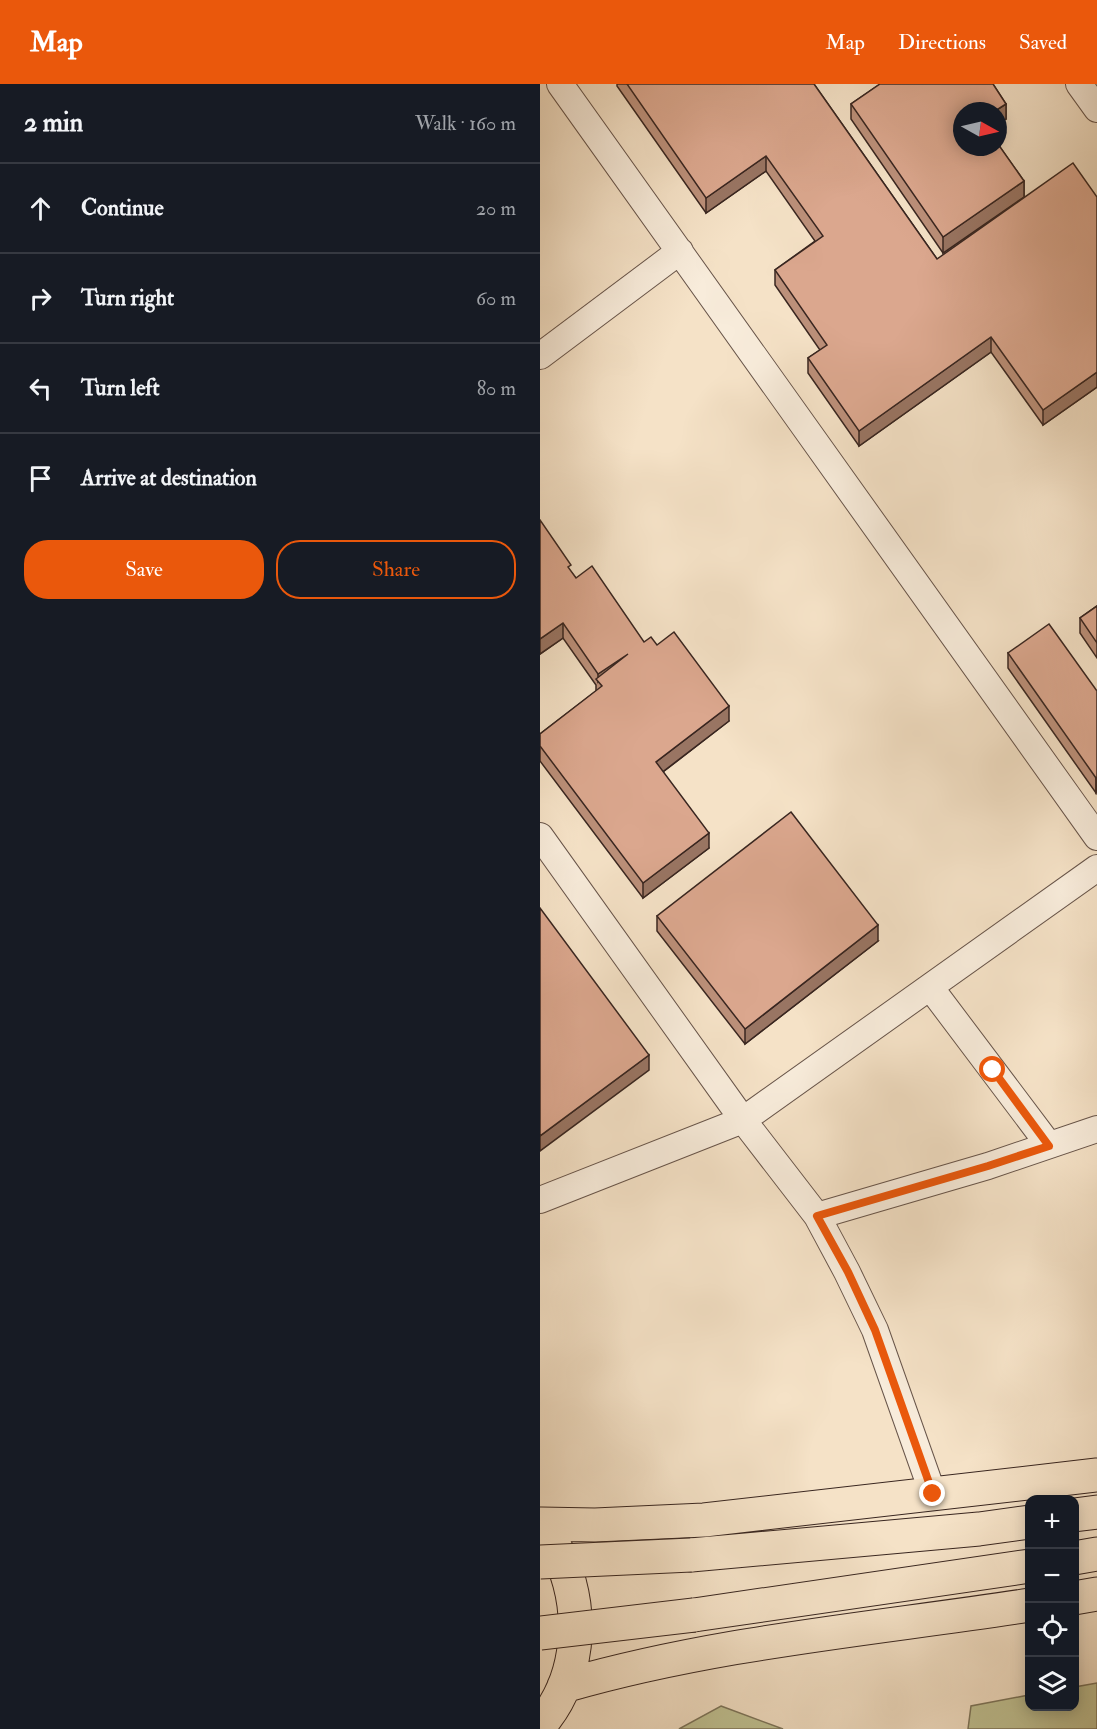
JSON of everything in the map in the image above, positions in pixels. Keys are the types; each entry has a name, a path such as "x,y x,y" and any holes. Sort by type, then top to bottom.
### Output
{"highway":[{"path":"540,1523 595,1525 704,1520 1097,1475"},
{"path":"1079,1514 1097,1512"},
{"path":"540,1523 558,1550 574,1594 576,1641 564,1686 549,1716 540,1725"},
{"path":"540,1562 691,1555 979,1529 1025,1523"},
{"path":"1079,1557 1097,1554"},
{"path":"540,1633 694,1615 1025,1567"},
{"path":"1079,1597 1097,1594"},
{"path":"564,1686 616,1671 721,1650 1025,1606"}],"lane":[{"path":"561,84 1097,837"},
{"path":"1079,84 1097,109"},
{"path":"540,356 680,251"},
{"path":"540,836 743,1120 817,1216 848,1272 875,1330 933,1494"},
{"path":"540,1200 743,1120 1097,868"},
{"path":"930,987 1049,1146"},
{"path":"817,1216 988,1166 1097,1129"}],"green space":[{"path":"1097,1683 1097,1729 968,1729 971,1706 1025,1696 1025,1711 1079,1711 1079,1686"},
{"path":"721,1706 783,1729 679,1729"}],"building":[{"path":"627,84 814,84 937,259 1073,163 1097,197 1097,372 1043,410 991,337 859,431 808,358 827,345 775,270 823,236 766,156 706,198"},
{"path":"880,84 993,84 1005,102 953,102 953,156 1006,156 1024,181 943,237 851,104"},
{"path":"540,520 571,565 568,567 576,578 592,566 644,642 651,637 657,645 674,632 729,706 656,762 709,833 643,883 540,746 540,734 602,686 596,679 628,654 598,674 563,623 540,639"},
{"path":"1097,606 1097,643 1080,618"},
{"path":"1049,624 1097,691 1096,778 1008,653"},
{"path":"791,812 878,925 745,1029 657,916"},
{"path":"540,908 649,1055 540,1136"}],"route":[{"path":"933,1494 875,1330 848,1272 817,1216 1049,1146 993,1070"}]}
